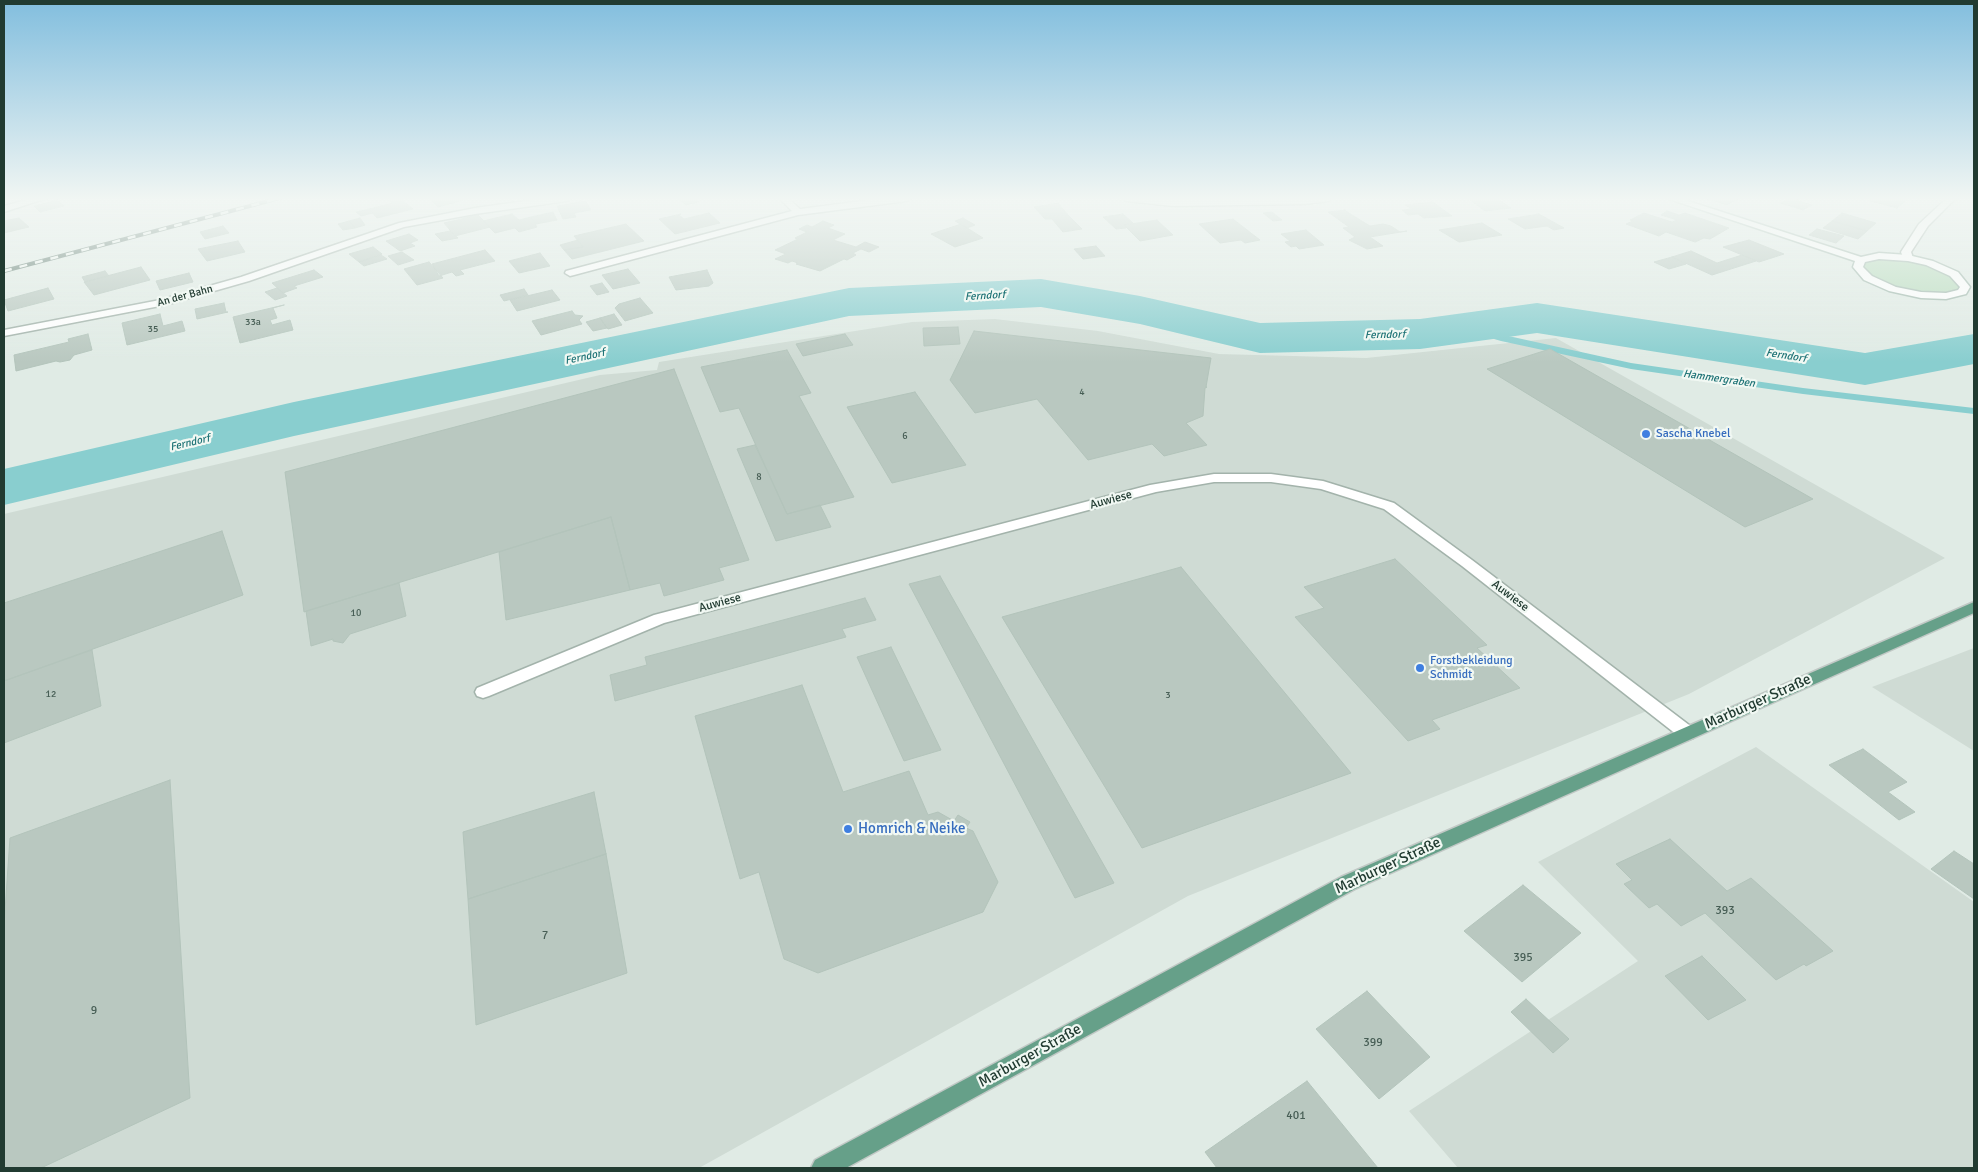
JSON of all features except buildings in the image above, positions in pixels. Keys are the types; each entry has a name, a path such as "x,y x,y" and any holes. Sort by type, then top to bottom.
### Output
{"main road":[{"name":"Marburger Straße","path":"823,1168 1348,883 1974,607"}],"street":[{"name":"An der Bahn","path":"4,334 162,303 244,280 322,253"},
{"path":"570,273 646,253"},
{"path":"1838,253 1861,260 1879,256 1908,258 1929,263 1954,274 1964,284 1965,288 1962,292 1955,295 1934,296 1893,288 1868,278 1861,272 1858,267 1861,260"},
{"path":"1906,253 1908,258"},
{"path":"1962,292 1974,296"},
{"name":"Auwiese","path":"483,692 659,619 1155,488 1214,478 1272,478 1323,485 1389,506 1505,592 1687,734"}],"shaded area":[{"path":"995,319 1098,331 1219,354 1366,358 1556,338 1945,558 1689,694 1188,896 699,1168 4,1168 4,514 600,375 657,370 659,362 912,322"},
{"path":"1974,648 1974,751 1872,687"},
{"path":"1756,747 1974,902 1974,1168 1458,1168 1409,1111 1638,961 1538,862"}],"green space":[{"path":"1868,257 1919,260 1960,279 1962,292 1934,296 1879,283 1858,263"}],"waterway":[{"name":"Ferndorf","path":"4,487 294,419 849,302 1041,293 1140,310 1260,338 1420,334 1537,318 1865,369 1974,349"},
{"name":"Hammergraben","path":"1466,328 1504,339 1631,366 1803,391 1974,411"}],"railway":[{"path":"4,271 73,253"}],"place":[{"name":"Sascha Knebel","path":"1646,434"},
{"name":"Forstbekleidung Schmidt","path":"1420,668"},
{"name":"Homrich & Neike","path":"848,829"}]}
